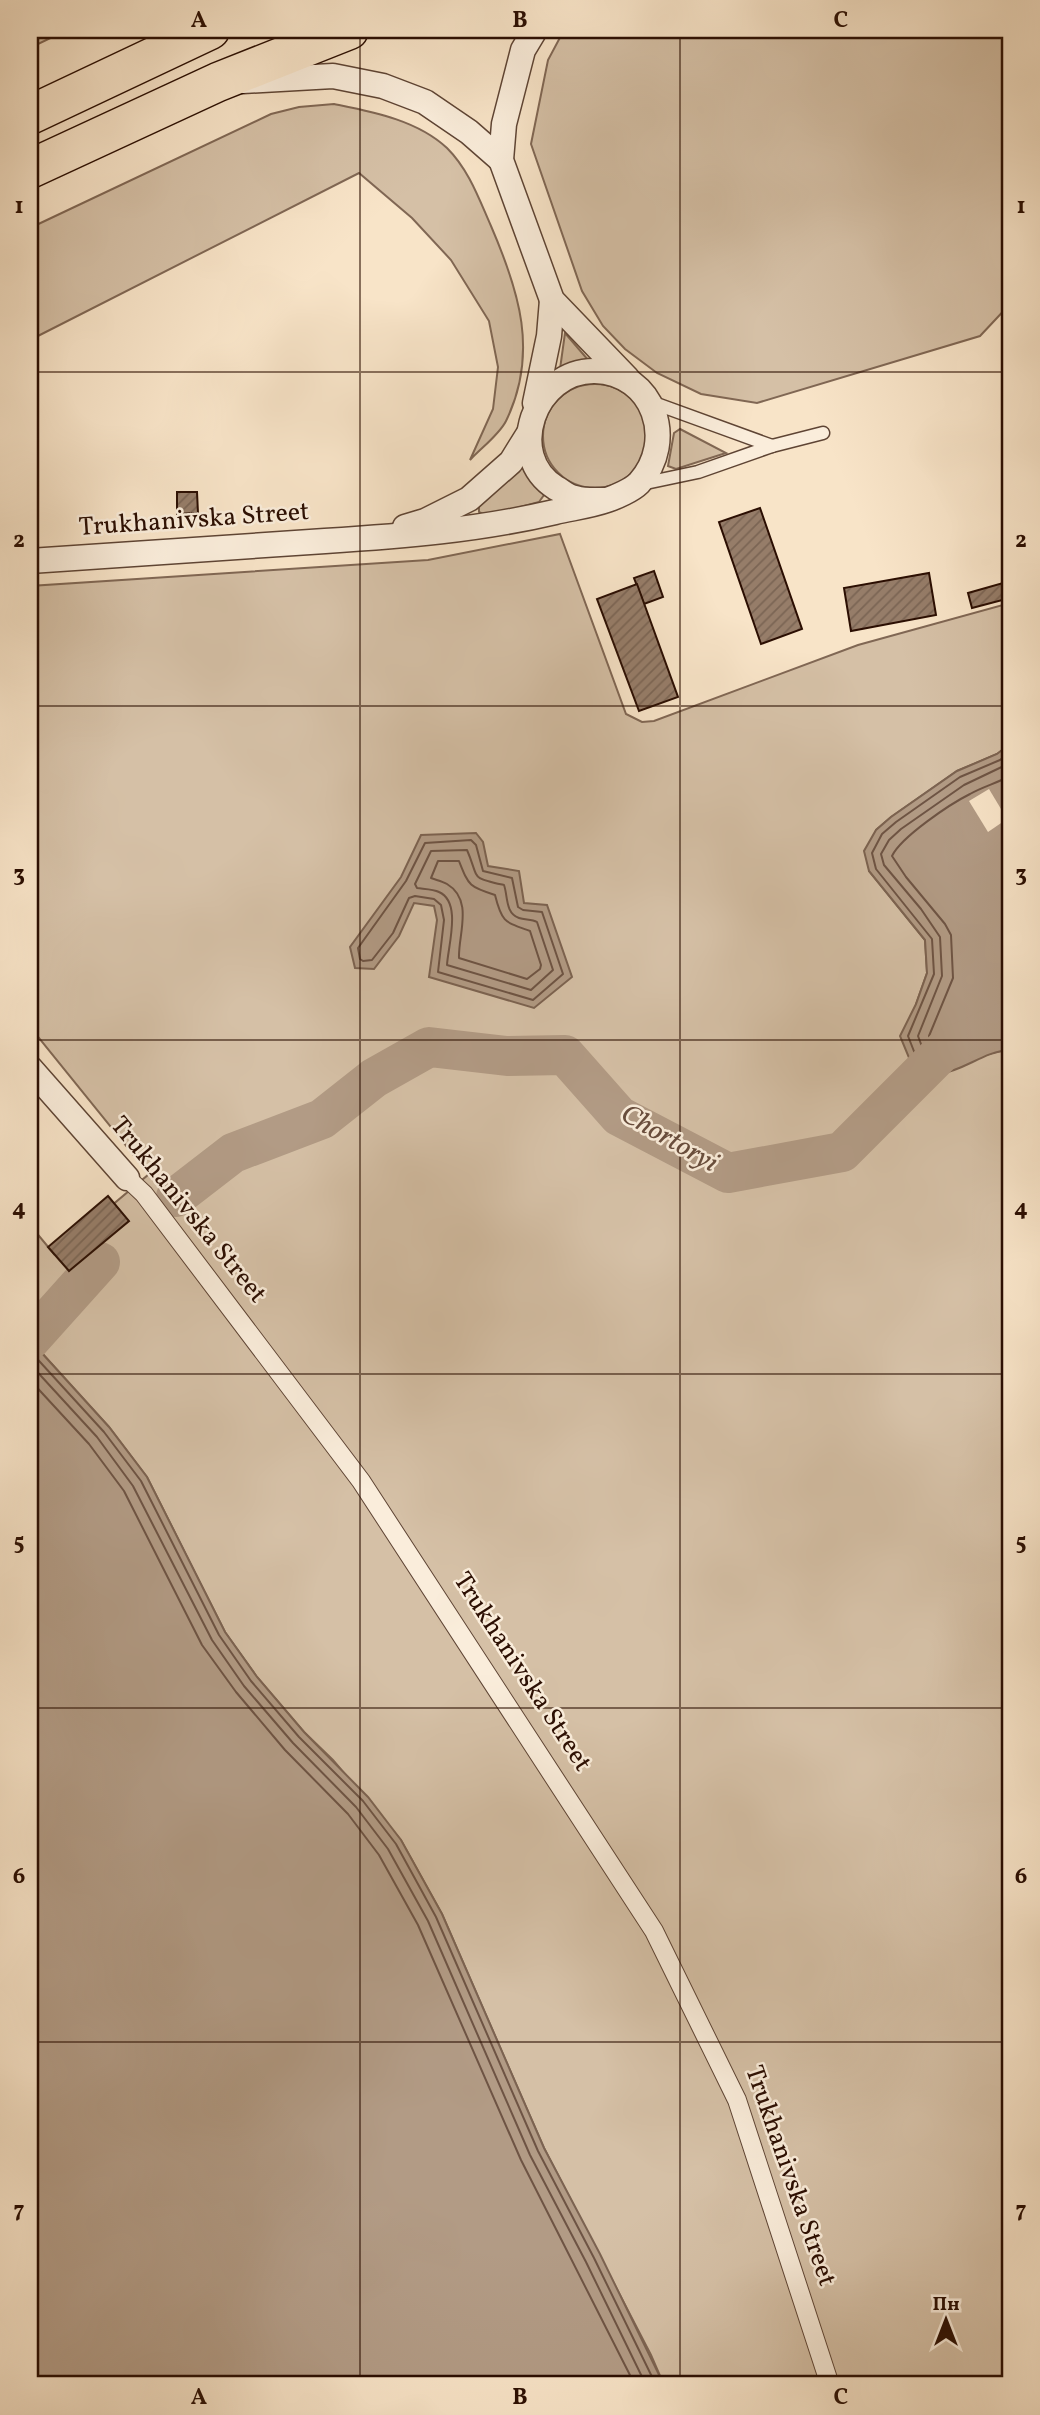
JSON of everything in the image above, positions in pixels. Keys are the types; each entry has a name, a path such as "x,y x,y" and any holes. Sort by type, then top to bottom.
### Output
{"main road":[{"path":"30,115 210,30"},
{"path":"30,169 218,82 349,30"}],"street":[{"name":"Trukhanivska Street","path":"535,30 523,50 504,124 501,160 552,300 642,393"},
{"name":"Trukhanivska Street","path":"218,82 333,76 383,86 425,102 469,132 501,160"},
{"name":"Trukhanivska Street","path":"363,538 425,521 469,499 510,462 531,423 545,356 552,300"},
{"path":"592,371 609,373 642,393 659,430 655,459 638,485 606,500 573,498 548,483 535,464 531,423 549,389 562,380 592,371"},
{"name":"Trukhanivska Street","path":"30,561 435,533 515,522 606,500"},
{"name":"Trukhanivska Street","path":"30,1068 144,1194 361,1480 654,1931 737,2100 830,2385"}],"lane":[{"path":"642,393 772,446"},
{"path":"638,485 698,472 772,446 823,433"}],"shaded area":[{"path":"30,30 67,30 30,48"},
{"path":"564,30 1010,30 1010,304 980,336 757,403 701,394 657,373 625,349 603,326 582,291 531,144 548,60"},
{"path":"334,104 408,124 435,138 447,148 473,185 501,250 517,298 523,347 522,371 506,421 470,460 493,409 498,367 489,321 451,260 412,218 359,173 30,340 30,228 271,114 299,107"},
{"path":"565,333 589,361 560,369"},
{"path":"595,384 615,388 632,399 643,416 647,436 643,456 632,473 615,484 595,488 575,484 558,473 547,456 543,436 547,416 558,399 575,388"},
{"path":"680,429 726,453 676,469 668,466 674,433"},
{"path":"525,468 544,495 539,502 487,516 479,512 479,505 516,469"},
{"path":"560,534 626,714 642,722 654,721 858,645 1010,603 1010,744 997,754 957,771 876,830 869,871 925,940 927,973 916,1004 938,1074 983,1056 1010,1050 1010,2385 664,2385 544,2148 442,1914 401,1840 257,1677 225,1632 147,1477 109,1427 30,1340 30,1225 54,1254 149,1174 30,1027 30,586 428,560"}],"water":[{"path":"1010,744 1010,1050 991,1054 948,1072 933,1073 912,1065 900,1036 916,1004 927,973 925,940 869,871 864,851 876,830 891,817 957,771 997,754"},
{"path":"476,833 483,842 488,866 519,871 524,903 547,905 572,977 534,1008 429,977 437,920 434,906 414,903 399,936 374,969 355,968 350,947 401,877 421,835"},
{"path":"30,1340 109,1427 147,1477 225,1632 257,1677 304,1732 368,1797 401,1840 442,1914 544,2148 664,2385 30,2385"}],"pier":[{"path":"989,789 1007,819 988,832 969,801"}],"building":[{"path":"177,492 197,492 198,513 177,514"},
{"path":"760,508 802,629 761,644 719,522"},
{"path":"654,571 663,597 644,604 634,578"},
{"path":"929,573 936,615 851,631 844,588"},
{"path":"1010,581 1010,598 972,608 968,593"},
{"path":"637,584 678,697 639,711 597,599"},
{"path":"108,1196 129,1221 69,1271 48,1247"}],"waterway":[{"name":"Chortoryi","path":"176,1197 233,1153 322,1119 374,1078 429,1047 507,1056 565,1055 619,1116 728,1173 842,1152 944,1050 1010,1020"},
{"name":"Chortoryi","path":"30,1340 100,1262"}]}
